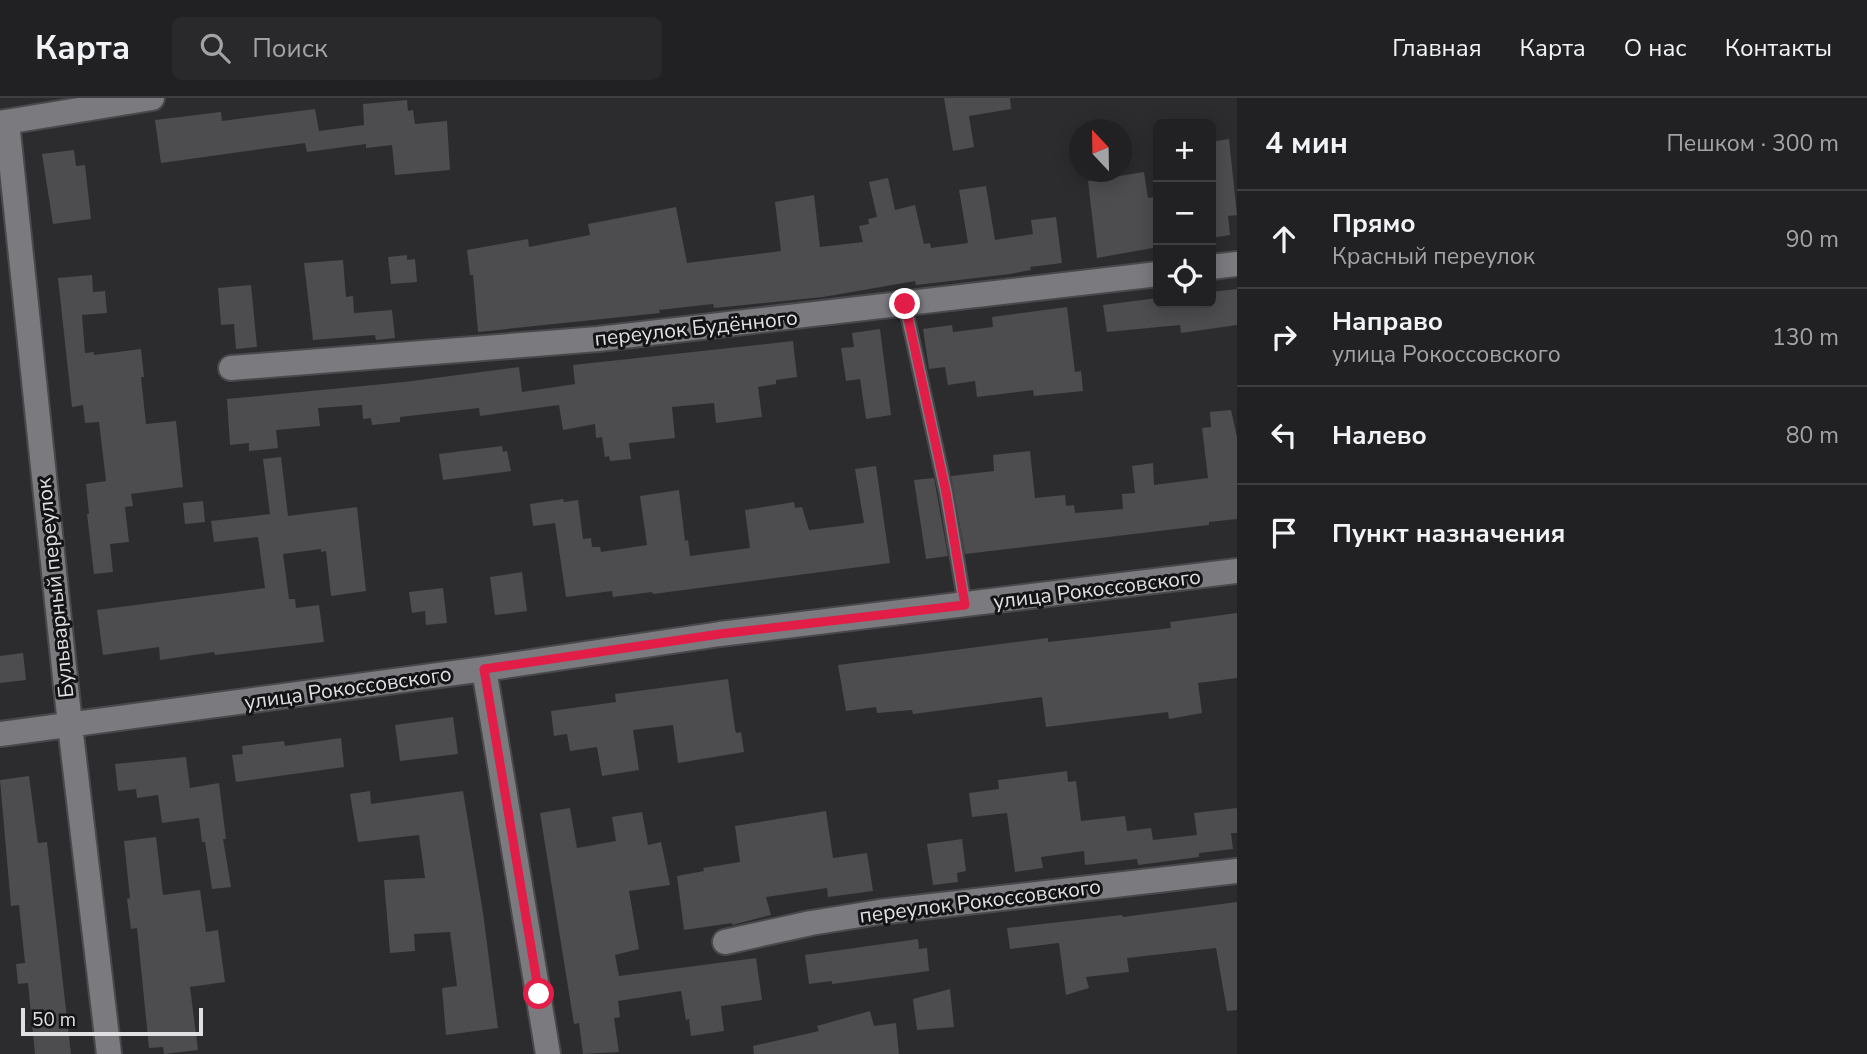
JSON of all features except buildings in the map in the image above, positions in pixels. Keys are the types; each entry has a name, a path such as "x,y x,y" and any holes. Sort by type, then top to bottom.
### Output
{"street":[{"path":"3,122 152,98"},
{"name":"Бульварный переулок","path":"3,122 109,1054"},
{"path":"1216,266 1237,264"},
{"name":"переулок Будённого","path":"231,368 598,339 1153,275"},
{"name":"улица Рокоссовского","path":"0,734 484,669 720,634 1237,571"},
{"path":"484,669 548,1054"},
{"name":"переулок Рокоссовского","path":"725,942 878,912 1237,871"}],"lane":[{"path":"905,304 946,492 965,605"}],"route":[{"path":"539,994 484,669 787,625 965,605 946,492 905,304"}]}
